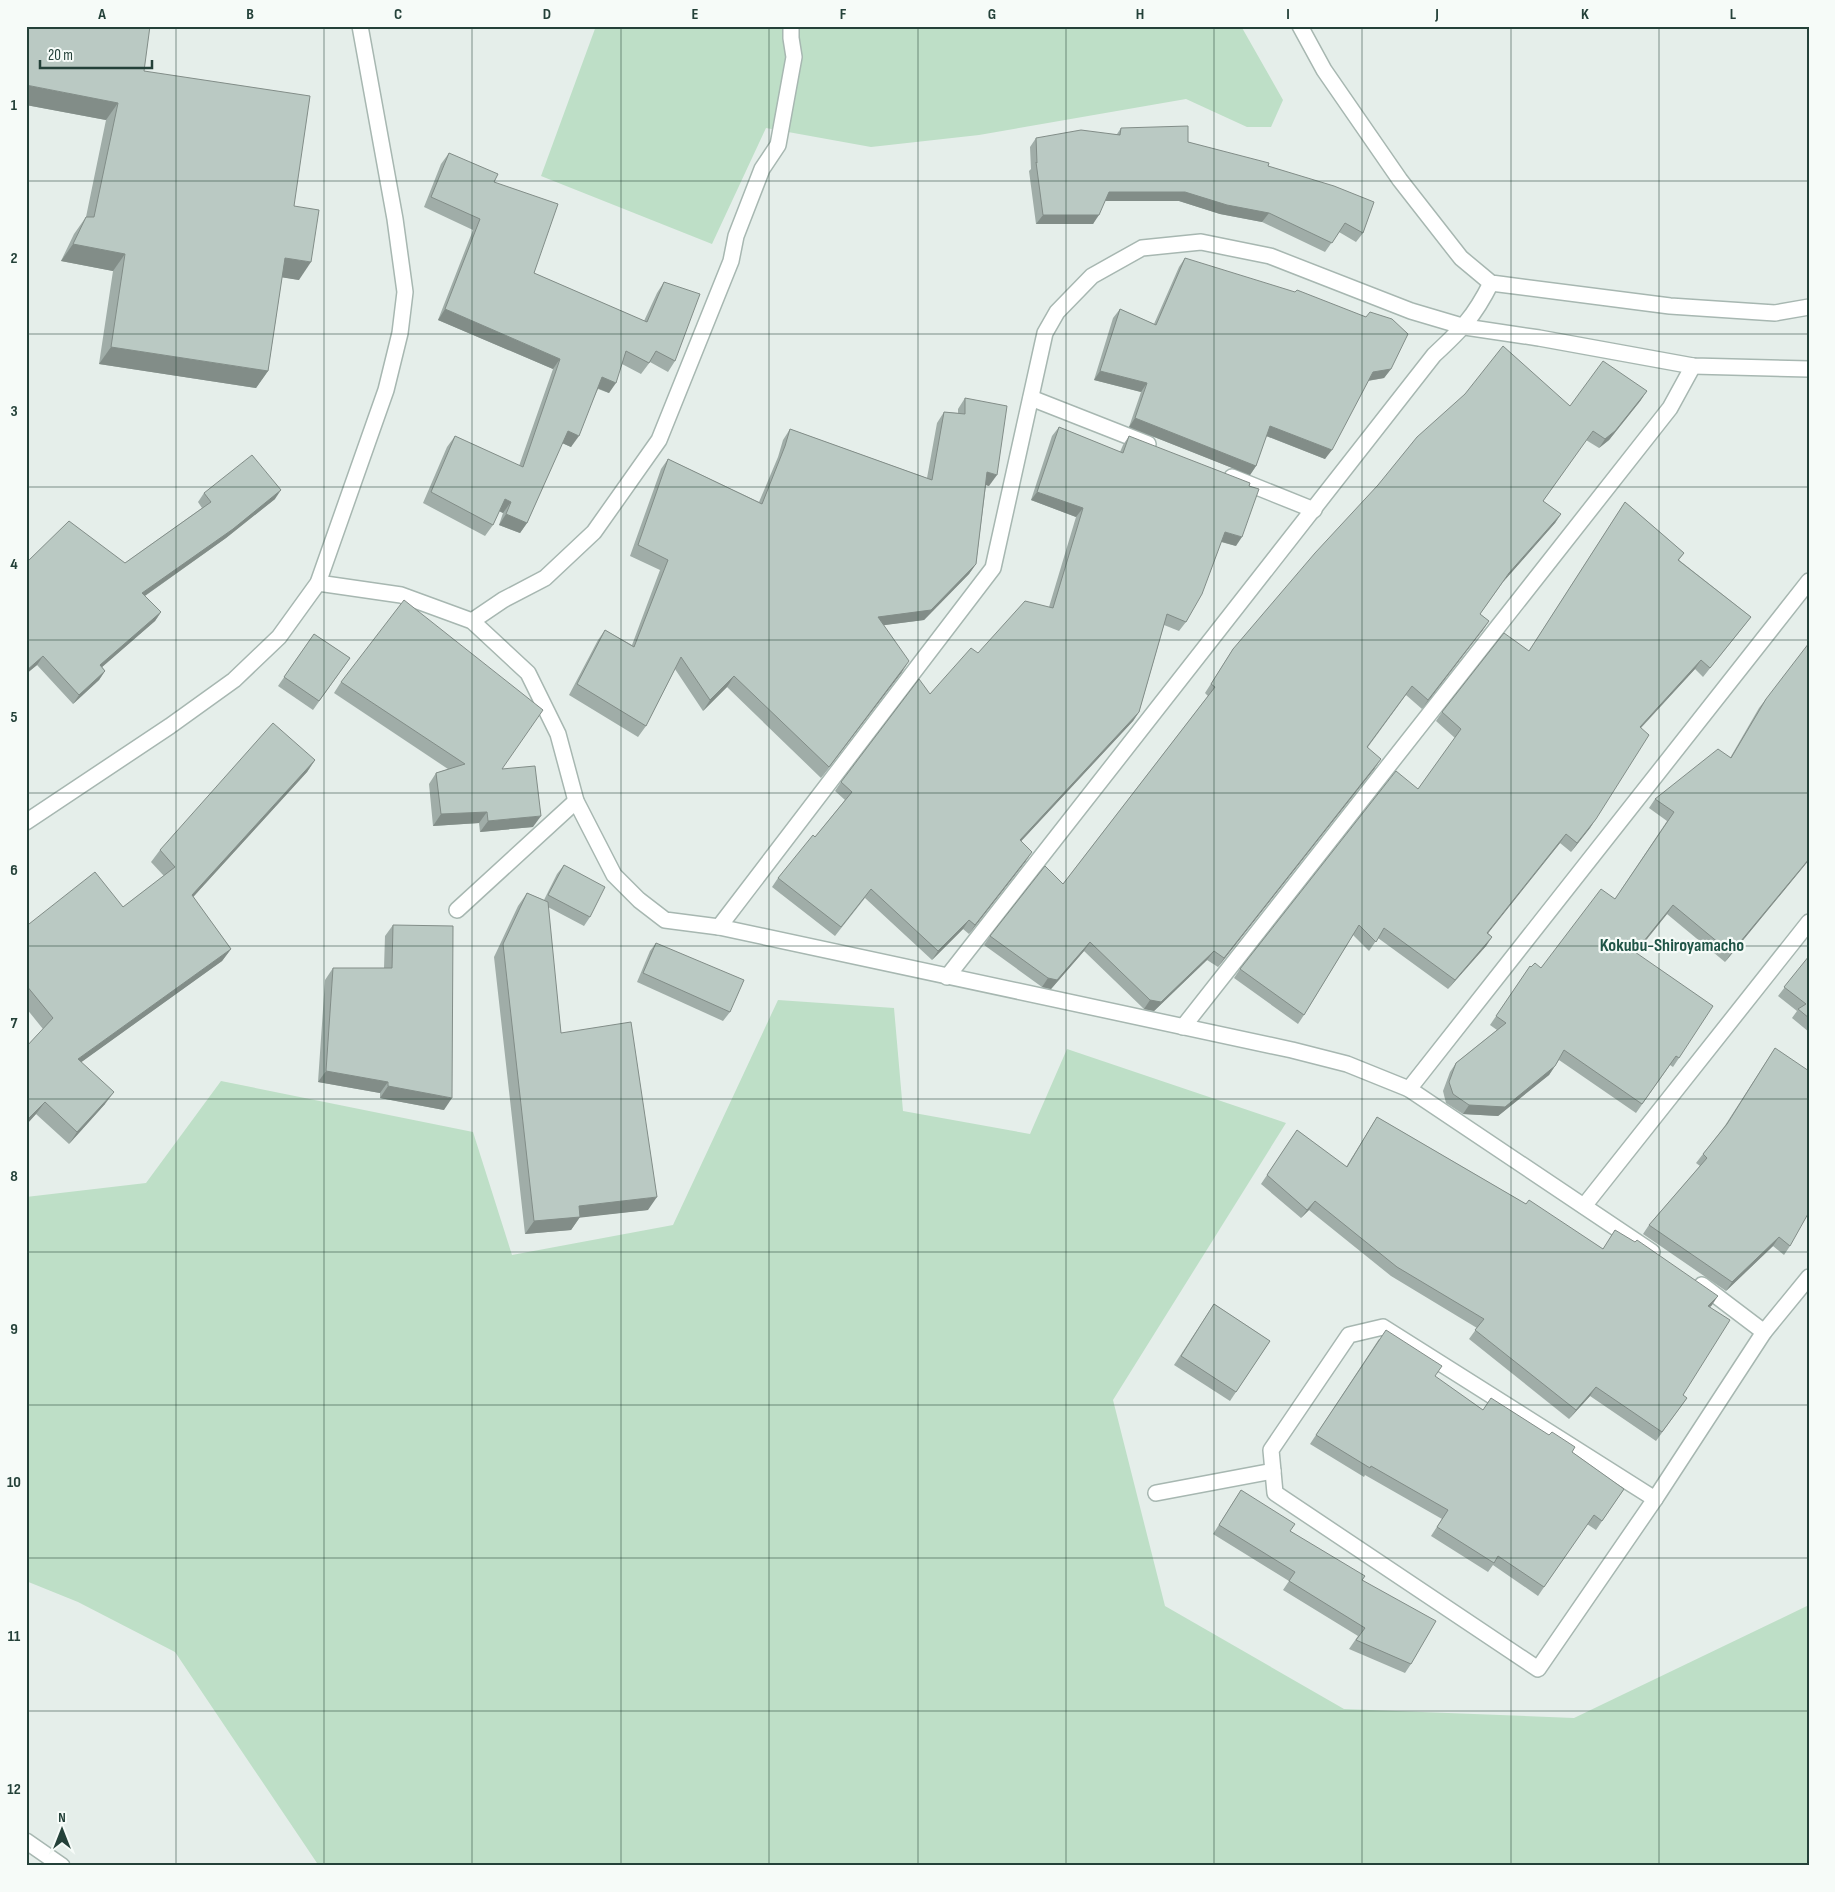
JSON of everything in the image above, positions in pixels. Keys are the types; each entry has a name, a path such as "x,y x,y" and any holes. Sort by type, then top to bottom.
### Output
{"street":[{"path":"26,822 170,726 234,680 279,637 318,583 386,390 400,333 405,292 395,219 360,26"},
{"path":"472,622 503,600 545,578 594,532 659,440 731,261 736,236 762,169 778,146 794,57 791,26"},
{"path":"1300,26 1324,70 1400,180 1461,258 1491,283 1670,306 1776,313 1809,307"},
{"path":"718,927 993,568 1045,333 1057,312 1092,276 1142,248 1201,242 1270,256 1411,311 1464,327 1539,338 1692,366 1809,369"},
{"path":"947,977 1434,355 1464,327 1480,306 1491,283"},
{"path":"1183,1027 1670,408 1692,366"},
{"path":"1030,398 1159,448"},
{"path":"1223,474 1314,510"},
{"path":"1409,1089 1809,582"},
{"path":"318,583 401,594 472,622 528,673 558,734 576,801 614,875 639,900 665,920 718,927 1292,1050 1347,1064 1409,1089 1663,1259"},
{"path":"457,910 576,801"},
{"path":"1584,1206 1809,922"},
{"path":"1687,1274 1764,1332"},
{"path":"1655,1500 1383,1327 1350,1335 1271,1450 1275,1493 1538,1669 1655,1500 1764,1332 1809,1277"},
{"path":"1156,1493 1274,1471"},
{"path":"26,1841 62,1866"}],"green space":[{"path":"596,26 1241,26 1283,100 1271,127 1247,127 1186,99 979,135 871,147 766,128 712,244 541,176"},
{"path":"778,1000 894,1008 903,1111 1030,1134 1067,1049 1286,1123 1113,1400 1165,1606 1344,1709 1574,1718 1809,1605 1809,1866 319,1866 175,1652 78,1602 26,1581 26,1197 146,1183 221,1081 473,1132 512,1255 673,1225"}],"building":[{"path":"26,26 150,26 144,71 310,96 294,206 319,210 311,262 285,258 268,371 111,347 125,254 73,244 86,217 94,217 118,103 26,85"},
{"path":"1188,126 1188,142 1269,163 1268,166 1334,186 1374,202 1363,233 1345,223 1332,243 1269,213 1227,205 1185,192 1109,192 1099,215 1043,215 1036,162 1036,138 1081,130 1120,135 1121,128"},
{"path":"449,153 498,174 494,182 558,204 534,273 647,322 664,282 700,294 675,361 656,351 649,363 626,351 616,383 602,377 579,436 568,431 527,523 506,514 511,502 505,499 493,525 431,492 455,436 523,467 560,359 445,309 480,219 431,197"},
{"path":"1185,258 1295,292 1297,290 1366,317 1370,312 1392,319 1408,334 1391,369 1373,372 1332,450 1270,426 1256,466 1135,418 1147,383 1100,371 1120,309 1156,325"},
{"path":"1503,346 1570,406 1603,361 1647,391 1615,431 1605,439 1593,431 1543,501 1561,514 1509,573 1480,614 1489,621 1428,700 1412,686 1367,747 1381,759 1224,958 1214,951 1161,1002 1150,1000 1090,942 1057,980 1048,978 990,936 1045,866 1063,884 1215,687 1211,684 1233,649 1315,553 1378,485 1417,437 1465,394"},
{"path":"965,398 1007,406 997,475 987,472 976,564 931,610 878,617 909,661 829,767 734,676 710,700 681,657 646,726 577,684 605,630 634,647 668,560 638,545 668,459 762,504 790,429 932,480 944,412 965,414"},
{"path":"1059,427 1123,453 1129,436 1250,483 1249,486 1259,489 1242,537 1225,532 1202,594 1186,622 1167,614 1139,712 1020,840 1032,852 975,925 969,920 938,951 871,889 841,927 778,878 813,835 815,837 852,792 841,782 919,679 930,694 971,648 978,653 1025,601 1053,608 1083,508 1037,492"},
{"path":"252,455 281,490 233,529 142,593 161,612 100,665 105,671 79,695 43,656 26,671 26,563 69,521 125,563 211,502 204,493"},
{"path":"1625,502 1684,553 1678,560 1751,617 1710,668 1701,660 1640,727 1649,735 1596,819 1577,843 1566,834 1487,933 1492,937 1455,980 1384,928 1376,942 1359,925 1304,1015 1240,969 1396,771 1418,789 1461,729 1442,712 1504,633 1529,651"},
{"path":"404,600 543,710 502,769 535,766 541,816 488,821 487,812 441,814 436,773 465,764 341,682"},
{"path":"314,634 350,658 319,701 284,677"},
{"path":"1809,643 1809,859 1731,953 1673,905 1635,952 1713,1006 1679,1058 1676,1056 1642,1104 1564,1050 1555,1066 1505,1107 1469,1105 1453,1094 1449,1082 1456,1063 1506,1023 1496,1016 1530,966 1535,963 1541,968 1601,889 1615,899 1674,812 1655,799 1718,749 1731,758 1766,699"},
{"path":"273,723 315,760 192,895 231,949 78,1059 114,1092 77,1132 45,1102 26,1121 26,1047 53,1018 26,985 26,921 29,924 95,872 123,907 175,867 160,850"},
{"path":"564,865 605,887 590,917 548,895"},
{"path":"527,893 548,902 561,1033 631,1022 657,1197 579,1206 580,1217 534,1221 503,944"},
{"path":"393,925 453,926 452,1098 388,1086 388,1082 326,1071 333,968 392,968"},
{"path":"656,943 744,980 730,1012 643,973"},
{"path":"1809,956 1809,1018 1798,1009 1806,1004 1784,987"},
{"path":"1775,1048 1809,1071 1809,1212 1790,1246 1779,1237 1732,1282 1649,1225 1707,1158 1703,1154 1727,1124"},
{"path":"1377,1117 1526,1204 1529,1200 1603,1249 1615,1230 1635,1242 1637,1240 1718,1296 1708,1306 1730,1320 1683,1395 1687,1398 1662,1432 1596,1387 1576,1410 1475,1330 1484,1319 1397,1267 1315,1201 1307,1210 1267,1175 1297,1130 1347,1167"},
{"path":"1214,1304 1270,1341 1236,1392 1181,1356"},
{"path":"1386,1330 1442,1366 1435,1376 1483,1410 1491,1398 1549,1435 1552,1432 1575,1447 1572,1452 1624,1489 1602,1521 1594,1515 1544,1587 1498,1556 1494,1563 1437,1527 1448,1510 1371,1466 1370,1468 1316,1435"},
{"path":"1241,1490 1295,1524 1290,1531 1365,1576 1362,1580 1436,1621 1411,1664 1356,1640 1365,1628 1289,1581 1295,1572 1219,1525"}],"district":[{"name":"Kokubu-Shiroyamacho","path":"1672,945"}]}
